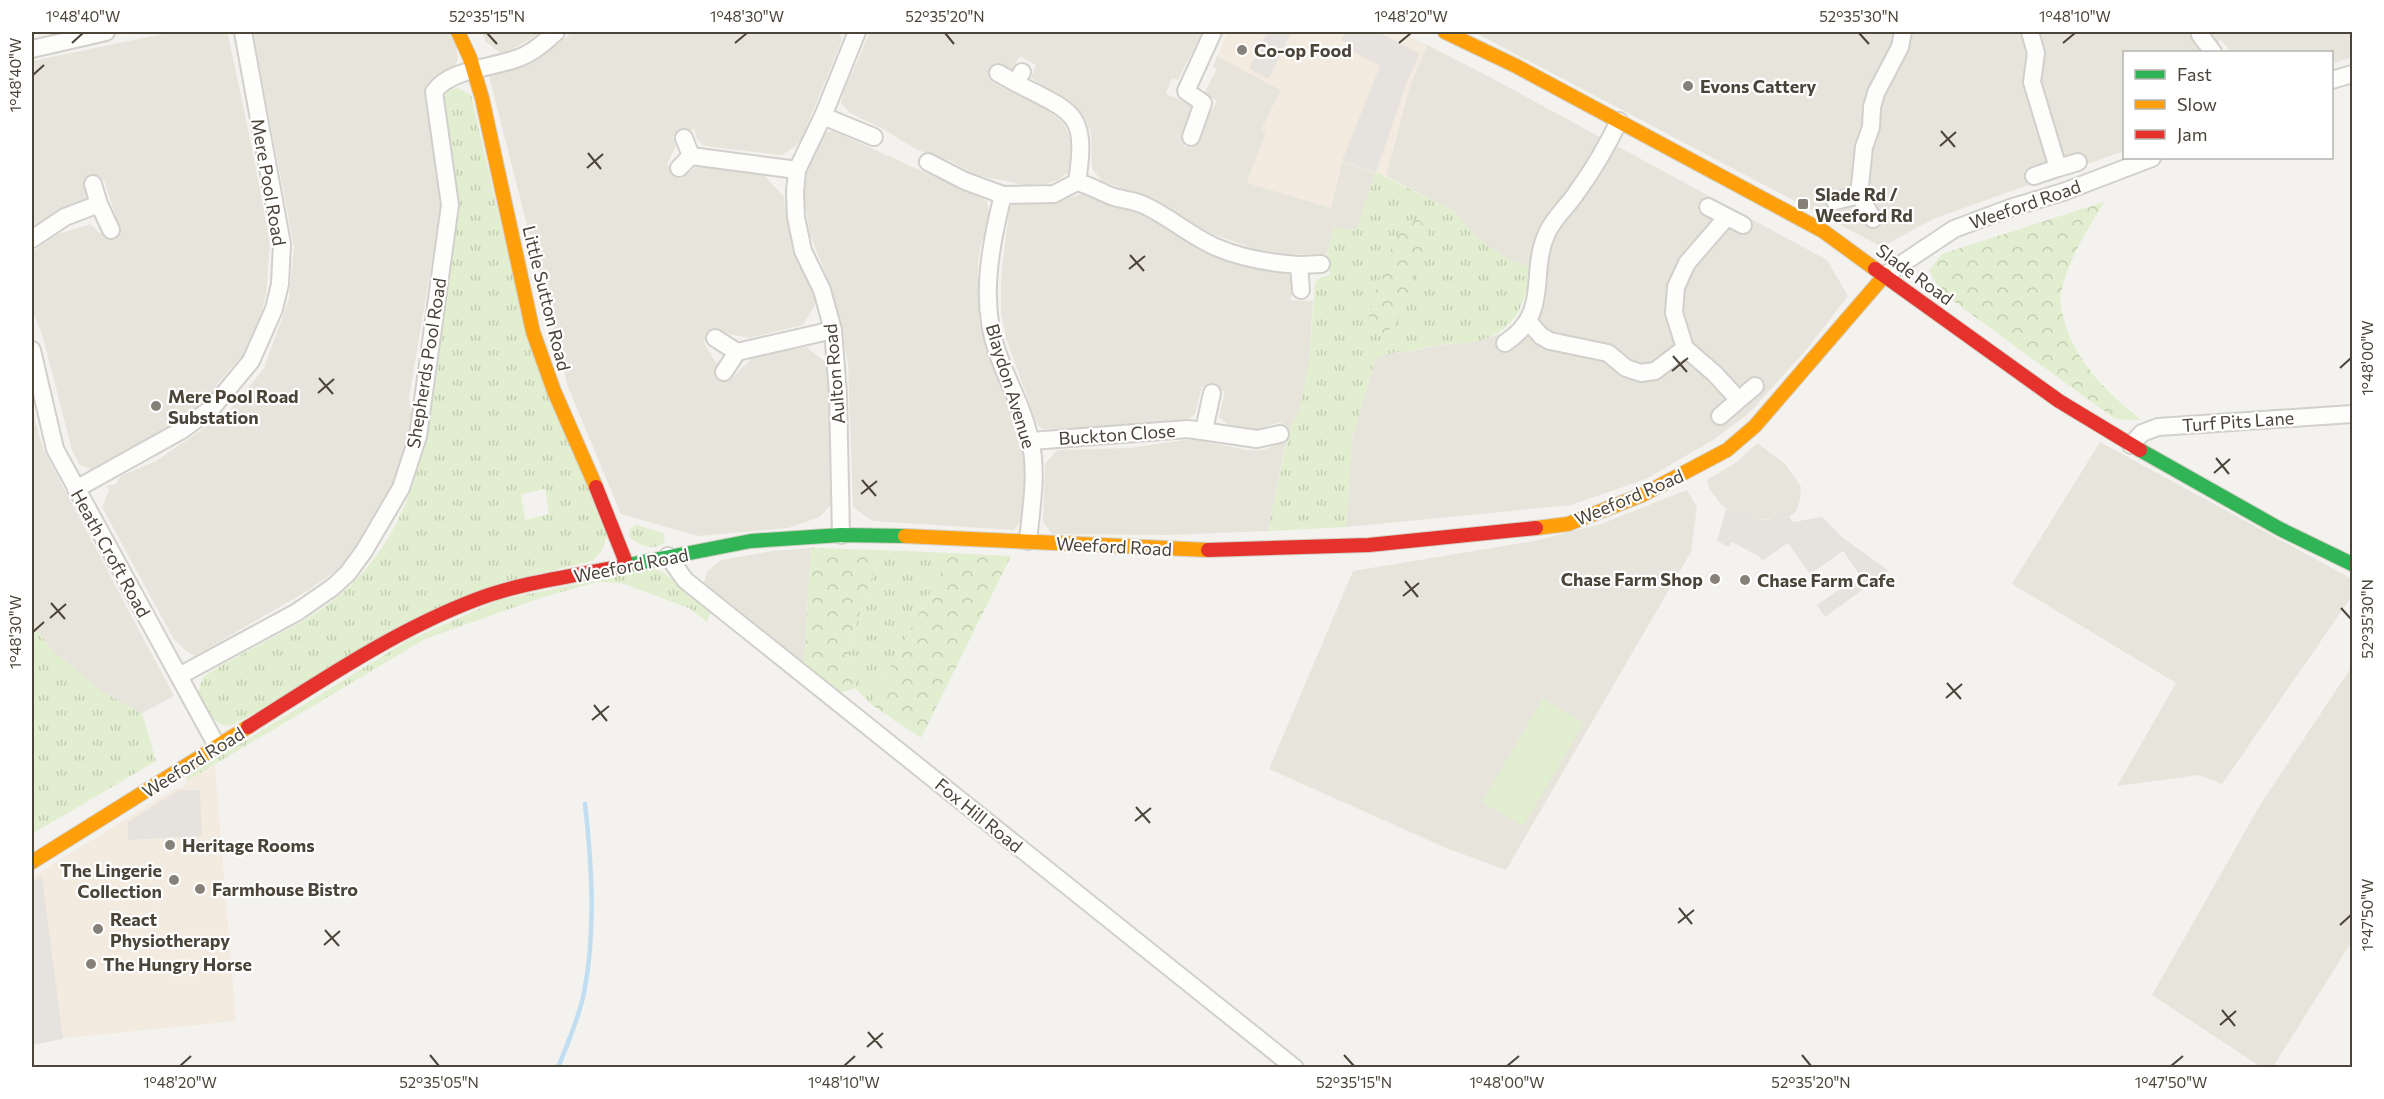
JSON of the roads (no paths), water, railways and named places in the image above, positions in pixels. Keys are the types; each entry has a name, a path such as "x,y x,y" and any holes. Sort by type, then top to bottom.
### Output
{"street":[{"path":"32,48 106,32"},
{"name":"Mere Pool Road","path":"76,489 182,430 212,408 251,361 274,309 280,284 282,244 243,32"},
{"name":"Little Sutton Road","path":"458,32 466,48 482,97 533,330 542,361 606,509 627,565"},
{"path":"473,71 522,57 556,32"},
{"name":"Aulton Road","path":"841,535 838,394 833,330 822,290 803,251 796,217 795,192 797,170 823,116 857,32"},
{"path":"1191,137 1203,103 1186,91 1213,32"},
{"name":"Slade Road","path":"1444,32 1516,66 1823,231 2059,401 2131,445 2280,529 2352,564"},
{"path":"1873,219 1859,195 1864,147 1871,127 1872,107 1883,77 1900,47 1903,32"},
{"path":"2030,32 2036,53 2032,82 2058,168"},
{"path":"2199,33 2202,51"},
{"path":"2199,33 2212,51"},
{"name":"Shepherds Pool Road","path":"178,676 297,612 333,587 348,573 364,550 400,488 418,436 450,205 434,92 444,81 473,71"},
{"path":"998,73 1019,78 1065,109 1078,124 1080,162 1077,182"},
{"path":"2333,79 2352,74"},
{"path":"823,116 874,137"},
{"path":"1505,343 1513,338 1528,321 1537,298 1539,266 1552,223 1588,177 1619,122"},
{"path":"684,138 691,156"},
{"path":"691,156 797,170"},
{"path":"679,168 691,156"},
{"name":"Weeford Road","path":"32,862 366,653 438,616 518,587 750,541 841,535 934,536 1222,551 1369,544 1568,524 1642,495 1727,450 1755,426 1885,274 1954,229 2010,207 2064,192 2149,159"},
{"path":"928,162 965,181 1003,195 1054,194 1077,182 1089,184 1111,196 1146,205 1192,235 1218,248 1261,261 1299,265 1321,264"},
{"path":"2034,176 2078,162"},
{"path":"93,184 111,230"},
{"name":"Blaydon Avenue","path":"1003,195 992,240 988,301 991,333 1031,441 1033,465 1028,541"},
{"path":"1835,201 1859,195"},
{"path":"32,239 65,217 99,204"},
{"path":"1708,207 1743,225"},
{"path":"1726,218 1687,263 1676,287 1674,313 1685,348 1715,374 1738,399"},
{"path":"1299,265 1301,290"},
{"path":"1528,321 1541,336 1550,341 1608,353 1626,368 1641,373 1655,371 1685,348"},
{"path":"724,372 737,352 833,330"},
{"path":"714,338 737,352"},
{"name":"Heath Croft Road","path":"32,350 55,449 217,746"},
{"path":"1720,416 1755,386"},
{"path":"1204,429 1212,393"},
{"name":"Turf Pits Lane","path":"2131,445 2142,434 2158,427 2352,414"},
{"name":"Buckton Close","path":"1031,441 1188,429 1204,429 1231,436 1257,439 1280,435"},
{"name":"Fox Hill Road","path":"668,556 685,580 1295,1068"}],"waterway":[{"path":"558,1068 582,1002 588,970 591,875 585,804"}],"place":[{"name":"Co-op Food","path":"1242,50"},
{"name":"Evons Cattery","path":"1688,86"},
{"name":"Slade Rd / Weeford Rd","path":"1803,204"},
{"name":"Mere Pool Road Substation","path":"156,406"},
{"name":"Chase Farm Shop","path":"1715,579"},
{"name":"Chase Farm Cafe","path":"1745,580"},
{"name":"Heritage Rooms","path":"170,845"},
{"name":"The Lingerie Collection","path":"174,880"},
{"name":"Farmhouse Bistro","path":"200,889"},
{"name":"React Physiotherapy","path":"98,929"},
{"name":"The Hungry Horse","path":"91,964"}]}
